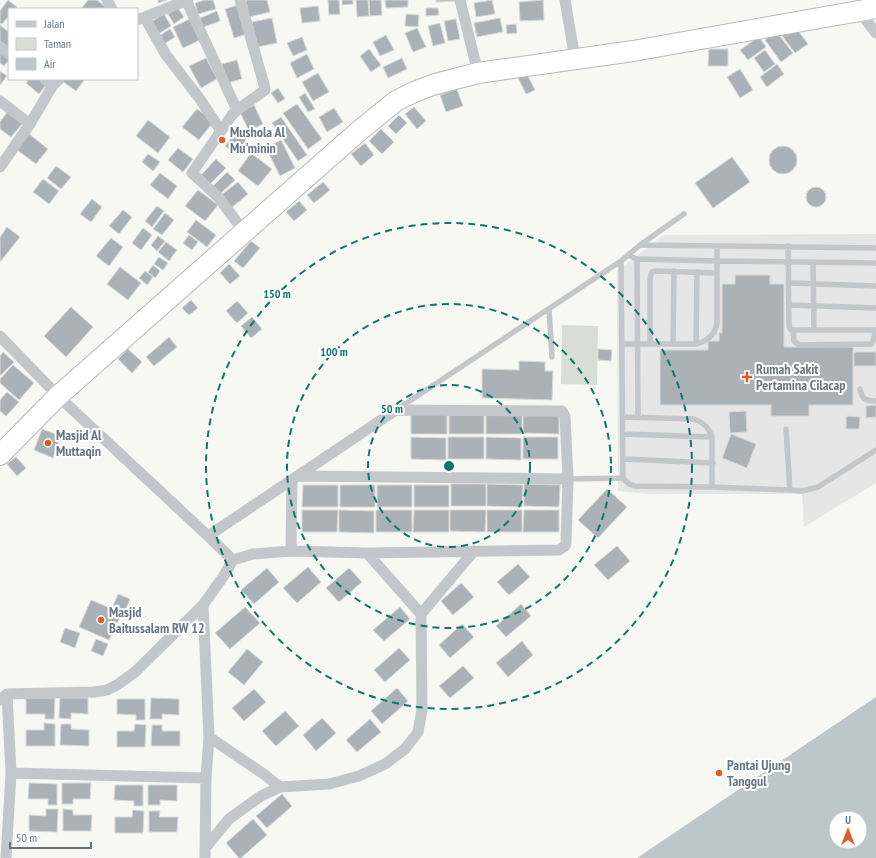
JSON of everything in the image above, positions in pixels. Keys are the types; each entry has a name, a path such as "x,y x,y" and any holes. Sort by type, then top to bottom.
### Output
{"highway":[{"path":"0,455 58,396 359,131 396,101 432,84 478,73 633,51 868,10"}],"street":[{"path":"221,130 141,19 186,0 237,110"},
{"path":"240,0 265,90 237,110 221,130 192,173 218,198 244,232"},
{"path":"460,0 478,73"},
{"path":"565,0 575,60"},
{"path":"868,10 876,33"},
{"path":"0,46 8,53"},
{"path":"0,167 30,124 52,81"},
{"path":"0,101 30,124"},
{"path":"0,336 58,396 233,560"},
{"path":"4,853 11,773 3,697 94,692 107,690 117,685 135,672 203,605 233,560 253,554 291,551 367,553 562,549 566,543 568,479 564,416 562,411 396,410 208,536"},
{"path":"294,478 568,479"},
{"path":"291,551 294,478"},
{"path":"420,614 474,551"},
{"path":"205,852 229,819 261,796 280,787 329,784 359,776 385,764 405,749 418,732 422,710 420,614 367,553"},
{"path":"203,605 208,737 205,852"},
{"path":"208,737 265,775 280,787"},
{"path":"11,773 206,778"}],"lane":[{"path":"396,410 621,261 640,245 684,214"},
{"path":"640,245 876,248"},
{"path":"622,344 696,344 707,339 715,332 717,246"},
{"path":"788,246 789,326 793,330 794,340 799,345 871,344 874,339 875,330 793,330"},
{"path":"628,255 637,259 717,262 876,263"},
{"path":"637,259 638,417"},
{"path":"621,261 623,478 629,484 634,486 712,486 802,491 818,486 876,450"},
{"path":"813,262 814,330"},
{"path":"650,344 652,272 717,272"},
{"path":"673,344 674,272"},
{"path":"696,344 697,272"},
{"path":"789,283 876,286"},
{"path":"789,306 876,308"},
{"path":"549,309 552,357"},
{"path":"860,389 864,400 876,401"},
{"path":"623,417 694,418 702,423 709,430 712,437 712,486"},
{"path":"786,429 790,490"},
{"path":"623,434 712,437"},
{"path":"623,459 713,463"},
{"path":"568,479 623,478"}],"shaded area":[{"name":"Rumah Sakit Pertamina Cilacap","path":"876,234 876,483 804,527 802,494 649,494 618,491 617,271 664,235"}],"green space":[{"path":"562,325 598,326 597,385 561,384"}],"water":[{"path":"876,697 876,858 637,858"}],"building":[{"path":"8,0 17,7 8,8 8,17 2,24 0,23 0,11"},
{"path":"88,0 97,0 107,8 82,8"},
{"path":"158,0 167,0 158,3"},
{"path":"205,0 213,0 216,9 198,14 195,3"},
{"path":"246,0 267,0 270,12 249,17"},
{"path":"328,0 339,0 340,14 329,15"},
{"path":"342,0 353,0 353,4 342,5"},
{"path":"356,0 368,0 369,16 357,17"},
{"path":"369,0 381,0 382,15 370,16"},
{"path":"385,0 408,0 408,7 386,8"},
{"path":"436,0 457,0 457,1 436,2"},
{"path":"492,0 495,14 476,17 474,3"},
{"path":"543,0 544,20 520,21 519,2"},
{"path":"238,5 247,34 234,38 225,9"},
{"path":"318,6 320,21 302,23 300,8"},
{"path":"178,8 184,17 174,24 168,14"},
{"path":"426,8 438,8 439,15 426,16"},
{"path":"217,11 220,21 201,28 198,19"},
{"path":"164,14 171,26 158,34 151,22"},
{"path":"406,14 419,15 418,27 405,26"},
{"path":"272,18 277,43 257,47 252,22"},
{"path":"500,18 503,32 477,37 474,23"},
{"path":"190,19 200,40 183,48 173,27"},
{"path":"456,19 460,39 448,41 444,21"},
{"path":"440,23 445,43 433,46 428,26"},
{"path":"516,24 517,33 507,34 506,25"},
{"path":"793,24 808,44 795,53 780,33"},
{"path":"0,25 8,31 8,47 0,41"},
{"path":"417,28 426,47 413,52 405,33"},
{"path":"170,29 175,37 164,44 159,36"},
{"path":"776,31 793,53 781,62 765,40"},
{"path":"386,35 394,50 380,56 373,42"},
{"path":"302,37 307,50 293,56 287,43"},
{"path":"759,37 766,47 748,60 740,50"},
{"path":"0,49 8,56 8,61 4,66 0,63"},
{"path":"369,49 381,65 371,72 360,56"},
{"path":"709,49 728,49 728,66 708,66"},
{"path":"765,50 775,64 764,72 754,58"},
{"path":"307,54 314,69 297,78 290,63"},
{"path":"206,58 217,79 201,88 189,66"},
{"path":"402,58 407,69 388,78 383,67"},
{"path":"237,60 242,79 227,83 222,64"},
{"path":"777,64 784,74 767,87 760,77"},
{"path":"740,69 753,90 740,98 727,77"},
{"path":"0,71 7,76 0,85"},
{"path":"318,73 329,92 313,101 302,82"},
{"path":"527,74 535,90 526,94 518,78"},
{"path":"28,80 40,80 46,85 39,94 26,83"},
{"path":"62,80 84,80 76,91"},
{"path":"278,88 285,99 278,103 271,93"},
{"path":"457,89 463,106 446,112 440,95"},
{"path":"305,93 315,109 308,112 299,97"},
{"path":"297,104 322,139 308,149 283,113"},
{"path":"254,105 263,124 249,131 240,112"},
{"path":"414,107 426,121 417,129 405,114"},
{"path":"334,108 343,122 327,132 319,117"},
{"path":"197,109 214,121 199,140 182,127"},
{"path":"8,111 23,123 11,137 0,129 0,122"},
{"path":"399,115 407,123 396,134 388,126"},
{"path":"281,117 307,155 298,161 272,123"},
{"path":"148,120 170,137 158,153 136,136"},
{"path":"381,129 394,142 382,154 369,141"},
{"path":"236,132 246,140 235,154 225,146"},
{"path":"28,133 48,149 36,164 16,149"},
{"path":"281,140 295,168 280,176 266,148"},
{"path":"365,143 374,155 361,166 351,154"},
{"path":"783,146 793,150 797,160 793,170 783,174 773,170 769,160 773,150"},
{"path":"178,148 193,159 183,172 168,160"},
{"path":"251,153 272,169 258,186 238,171"},
{"path":"148,154 160,162 153,171 142,162"},
{"path":"732,157 750,182 713,208 695,183"},
{"path":"216,159 226,168 210,184 201,175"},
{"path":"56,166 71,177 61,189 47,178"},
{"path":"227,172 235,180 219,195 212,187"},
{"path":"160,173 177,186 168,199 150,185"},
{"path":"43,179 59,191 49,204 33,192"},
{"path":"238,182 248,194 230,209 220,196"},
{"path":"323,182 330,190 314,203 307,195"},
{"path":"812,187 820,187 826,193 826,201 820,207 812,207 806,201 806,193"},
{"path":"198,190 218,205 205,221 185,206"},
{"path":"92,199 102,207 91,222 80,214"},
{"path":"299,201 307,210 294,221 286,212"},
{"path":"157,206 164,211 152,227 145,221"},
{"path":"123,210 132,217 119,234 109,226"},
{"path":"165,213 174,220 162,235 153,229"},
{"path":"196,220 216,235 207,247 187,232"},
{"path":"7,227 20,237 0,262 0,237"},
{"path":"143,228 152,235 141,250 132,243"},
{"path":"189,235 198,242 192,250 183,243"},
{"path":"158,236 165,241 157,251 151,245"},
{"path":"111,238 123,247 109,266 96,256"},
{"path":"251,241 260,248 243,268 234,261"},
{"path":"166,242 177,250 169,261 158,252"},
{"path":"159,257 168,263 163,270 154,264"},
{"path":"229,264 240,276 230,284 220,273"},
{"path":"153,265 160,271 155,278 148,272"},
{"path":"120,267 141,283 128,300 107,284"},
{"path":"145,271 153,277 147,285 139,278"},
{"path":"735,275 770,275 770,284 784,284 784,347 853,347 853,405 809,405 809,416 771,416 771,405 660,405 660,350 708,350 708,341 719,341 719,333 722,333 722,284 735,284"},
{"path":"191,300 198,308 189,315 182,308"},
{"path":"237,301 248,313 237,323 226,311"},
{"path":"71,307 93,327 66,357 44,336"},
{"path":"252,317 262,329 251,338 241,326"},
{"path":"169,337 177,347 154,366 146,357"},
{"path":"128,349 142,362 132,373 118,359"},
{"path":"598,349 612,350 611,361 598,360"},
{"path":"3,352 14,362 0,376 0,356"},
{"path":"854,352 876,352 876,366 854,366"},
{"path":"519,361 545,362 545,371 553,371 552,400 482,398 482,369 519,370"},
{"path":"13,365 34,383 19,400 0,383 0,379"},
{"path":"7,392 19,402 6,416 0,411 0,400"},
{"path":"876,405 876,417 866,418 866,406"},
{"path":"523,411 559,412 559,434 523,433"},
{"path":"746,411 747,432 730,433 729,412"},
{"path":"411,412 447,412 447,434 411,434"},
{"path":"449,412 484,412 484,434 449,434"},
{"path":"486,412 522,412 522,434 486,434"},
{"path":"846,416 860,417 859,429 846,429"},
{"name":"Masjid Al Muttaqin","path":"42,429 61,436 53,458 34,450"},
{"path":"731,434 756,444 747,468 722,458"},
{"path":"411,437 446,438 446,460 411,459"},
{"path":"448,437 484,437 484,459 448,459"},
{"path":"486,437 521,438 521,460 486,459"},
{"path":"523,437 558,437 558,459 523,459"},
{"path":"16,457 26,468 17,476 7,464"},
{"path":"451,484 486,484 486,506 451,506"},
{"path":"487,484 523,485 522,507 487,506"},
{"path":"524,484 560,485 559,507 524,506"},
{"path":"303,485 338,485 338,507 302,507"},
{"path":"340,485 375,485 375,507 340,507"},
{"path":"377,485 412,485 412,507 377,507"},
{"path":"414,485 449,485 449,507 414,507"},
{"path":"607,489 627,507 598,538 578,520"},
{"path":"302,510 338,510 337,532 302,532"},
{"path":"339,510 374,511 374,533 339,532"},
{"path":"376,510 412,510 412,532 376,532"},
{"path":"414,510 449,510 449,532 413,532"},
{"path":"450,510 486,510 485,532 450,531"},
{"path":"487,510 522,510 522,532 487,532"},
{"path":"524,510 559,510 559,532 523,532"},
{"path":"617,546 630,561 608,580 594,565"},
{"path":"518,564 530,577 509,595 497,582"},
{"path":"308,567 321,582 297,603 283,588"},
{"path":"267,568 279,582 254,604 241,590"},
{"path":"349,568 362,582 339,602 326,588"},
{"path":"461,583 474,597 453,615 441,601"},
{"path":"118,594 130,599 125,611 113,606"},
{"name":"Masjid Baitussalam RW 12","path":"91,600 122,613 109,640 79,627"},
{"path":"521,604 531,616 506,637 496,626"},
{"path":"245,607 260,623 230,649 215,633"},
{"path":"400,607 410,619 384,641 373,630"},
{"path":"462,624 474,637 450,658 439,645"},
{"path":"65,628 80,633 75,648 60,642"},
{"path":"96,639 108,644 103,656 91,651"},
{"path":"522,641 533,655 508,677 496,663"},
{"path":"399,648 410,660 385,682 374,670"},
{"path":"247,649 263,662 244,685 228,672"},
{"path":"463,666 474,678 450,698 439,686"},
{"path":"397,688 408,701 382,724 371,711"},
{"path":"254,689 266,702 244,721 232,708"},
{"path":"26,698 55,698 54,719 45,719 45,714 26,714"},
{"path":"60,698 88,698 88,714 71,713 71,719 59,718"},
{"path":"151,698 179,699 179,715 162,714 162,719 150,719"},
{"path":"117,699 145,699 145,720 136,720 136,715 117,714"},
{"path":"285,711 299,726 276,746 262,731"},
{"path":"322,718 336,733 316,751 303,735"},
{"path":"370,719 381,732 357,752 346,740"},
{"path":"44,723 55,724 55,746 26,746 26,730 44,730"},
{"path":"61,724 71,724 71,729 89,730 89,746 60,745"},
{"path":"135,724 146,725 145,747 117,747 117,731 134,731"},
{"path":"152,725 162,725 162,731 180,731 180,746 151,746"},
{"path":"29,783 57,784 57,805 48,805 48,799 28,799"},
{"path":"62,783 91,783 90,799 73,799 73,804 62,804"},
{"path":"115,785 143,785 143,806 134,806 134,801 114,800"},
{"path":"148,785 177,785 177,801 160,800 160,805 148,805"},
{"path":"282,794 292,806 267,828 256,816"},
{"path":"46,809 58,809 57,832 29,831 29,815 46,816"},
{"path":"63,809 73,810 73,815 92,815 91,831 63,831"},
{"path":"133,810 144,811 143,833 115,833 115,817 132,817"},
{"path":"149,811 160,811 159,817 178,817 177,832 149,832"},
{"path":"253,819 267,835 241,858 239,858 226,843"}],"place":[{"name":"Mushola Al Mu'minin","path":"222,140"},
{"name":"Rumah Sakit Pertamina Cilacap","path":"747,377"},
{"name":"Masjid Al Muttaqin","path":"48,443"},
{"name":"Masjid Baitussalam RW 12","path":"101,620"},
{"name":"Pantai Ujung Tanggul","path":"719,773"}]}
